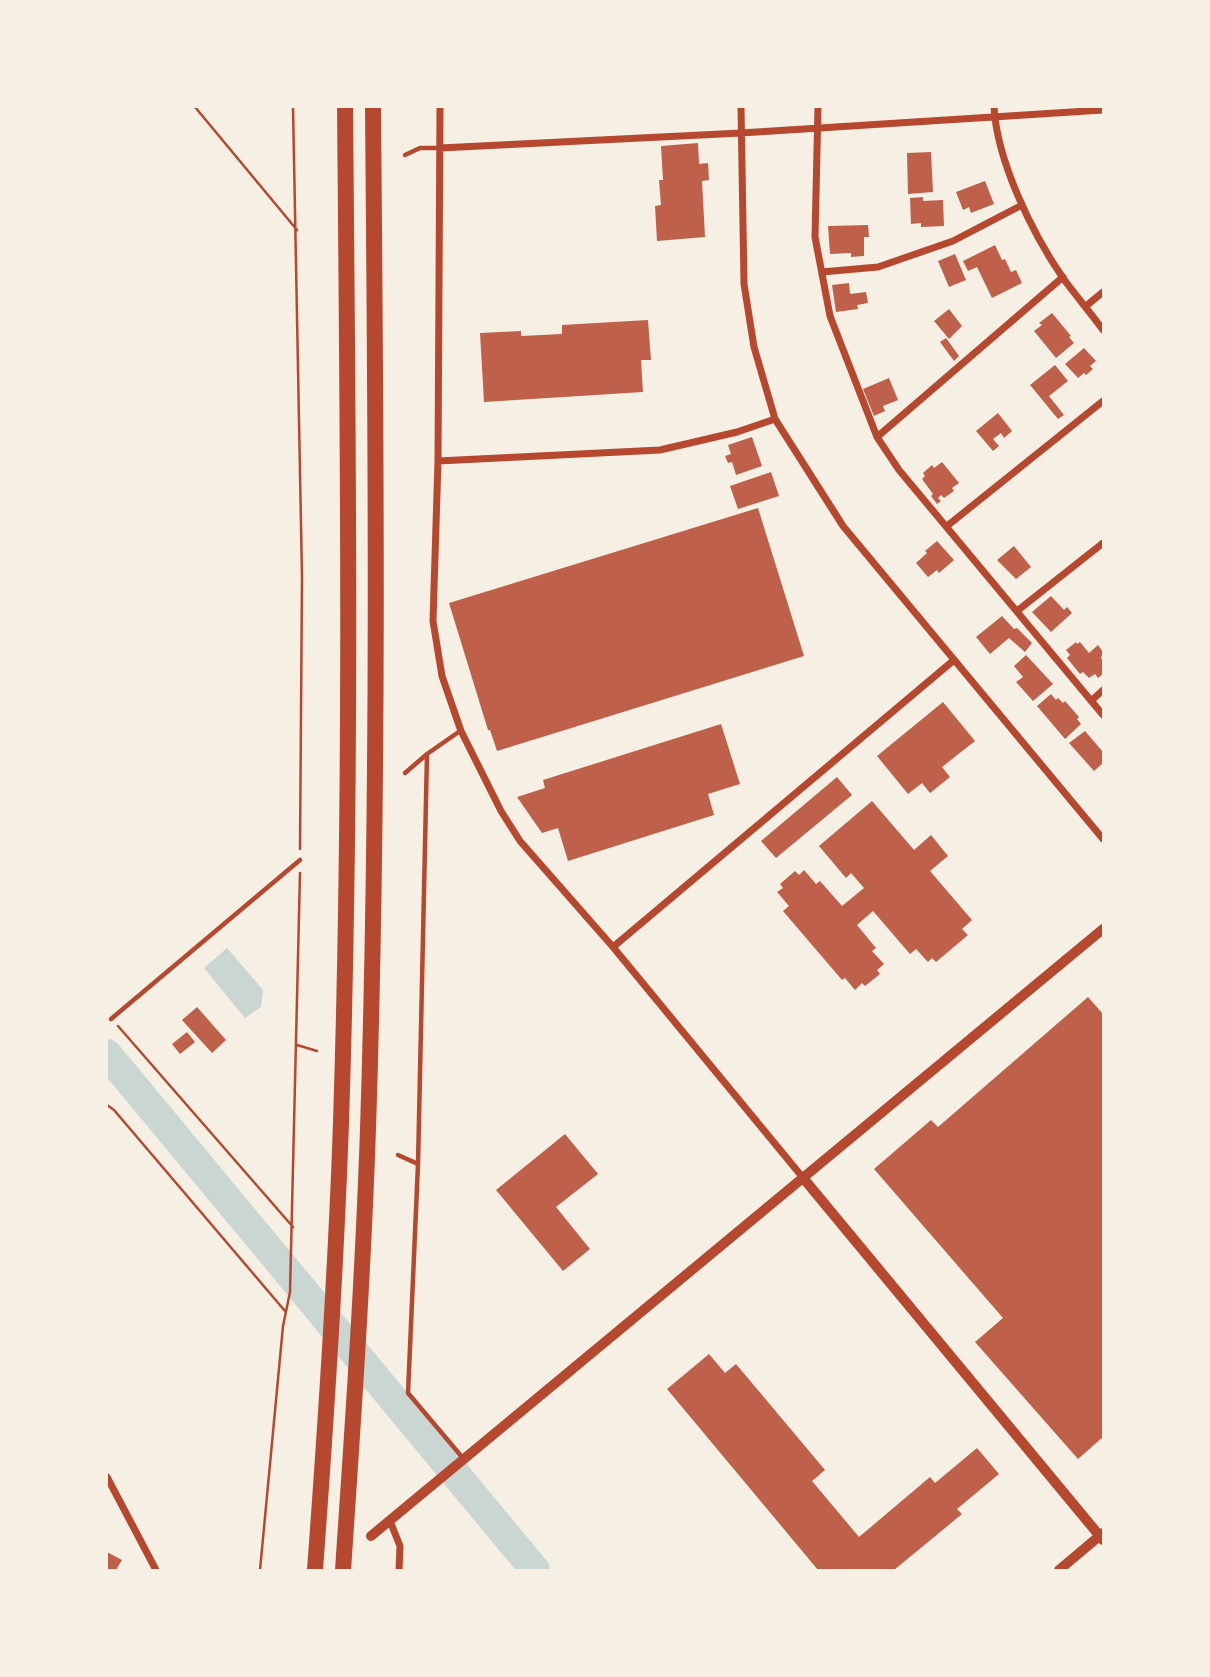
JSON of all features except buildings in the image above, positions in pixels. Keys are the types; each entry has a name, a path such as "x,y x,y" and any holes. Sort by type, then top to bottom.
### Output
{"highway":[{"path":"316,1570 334,1289 341,1121 347,782 345,107"},
{"path":"343,1570 360,1318 368,1133 375,794 373,107"},
{"path":"306,1570 318,1432 330,1359"}],"street":[{"path":"440,107 438,461 433,621 442,676 461,731 501,811 520,841 613,947 1102,1536 1059,1570"},
{"path":"741,107 744,284 754,347 775,419 842,526 1103,839"},
{"path":"818,107 815,237 830,316 877,437 899,470 1103,715"},
{"path":"995,107 1004,160 1022,205 1063,277 1103,330"},
{"path":"440,148 741,133 1103,110"},
{"path":"822,272 878,267 953,241 1022,205"},
{"path":"877,437 1063,277"},
{"path":"1086,306 1103,292"},
{"path":"947,526 1103,401"},
{"path":"438,461 660,450 737,432 775,419"},
{"path":"1017,611 1103,543"},
{"path":"613,947 954,660"},
{"path":"1091,701 1103,690"},
{"path":"371,1536 1103,929"},
{"path":"107,1477 156,1570"},
{"path":"390,1521 400,1546 399,1570"}],"lane":[{"path":"405,155 421,148 440,148"},
{"path":"405,773 461,731"},
{"path":"427,754 418,1164 408,1393 463,1458"},
{"path":"111,1019 300,860"},
{"path":"398,1155 418,1164"}],"path":[{"path":"195,107 297,230"},
{"path":"260,1570 290,1292 293,1227 302,577 293,107"},
{"path":"111,1019 293,1227"},
{"path":"297,1044 317,1051"},
{"path":"107,1105 286,1312"}],"shaded area":[{"path":"227,948 263,990 261,1007 245,1018 204,968"}],"waterway":[{"path":"107,1054 535,1570"}]}
